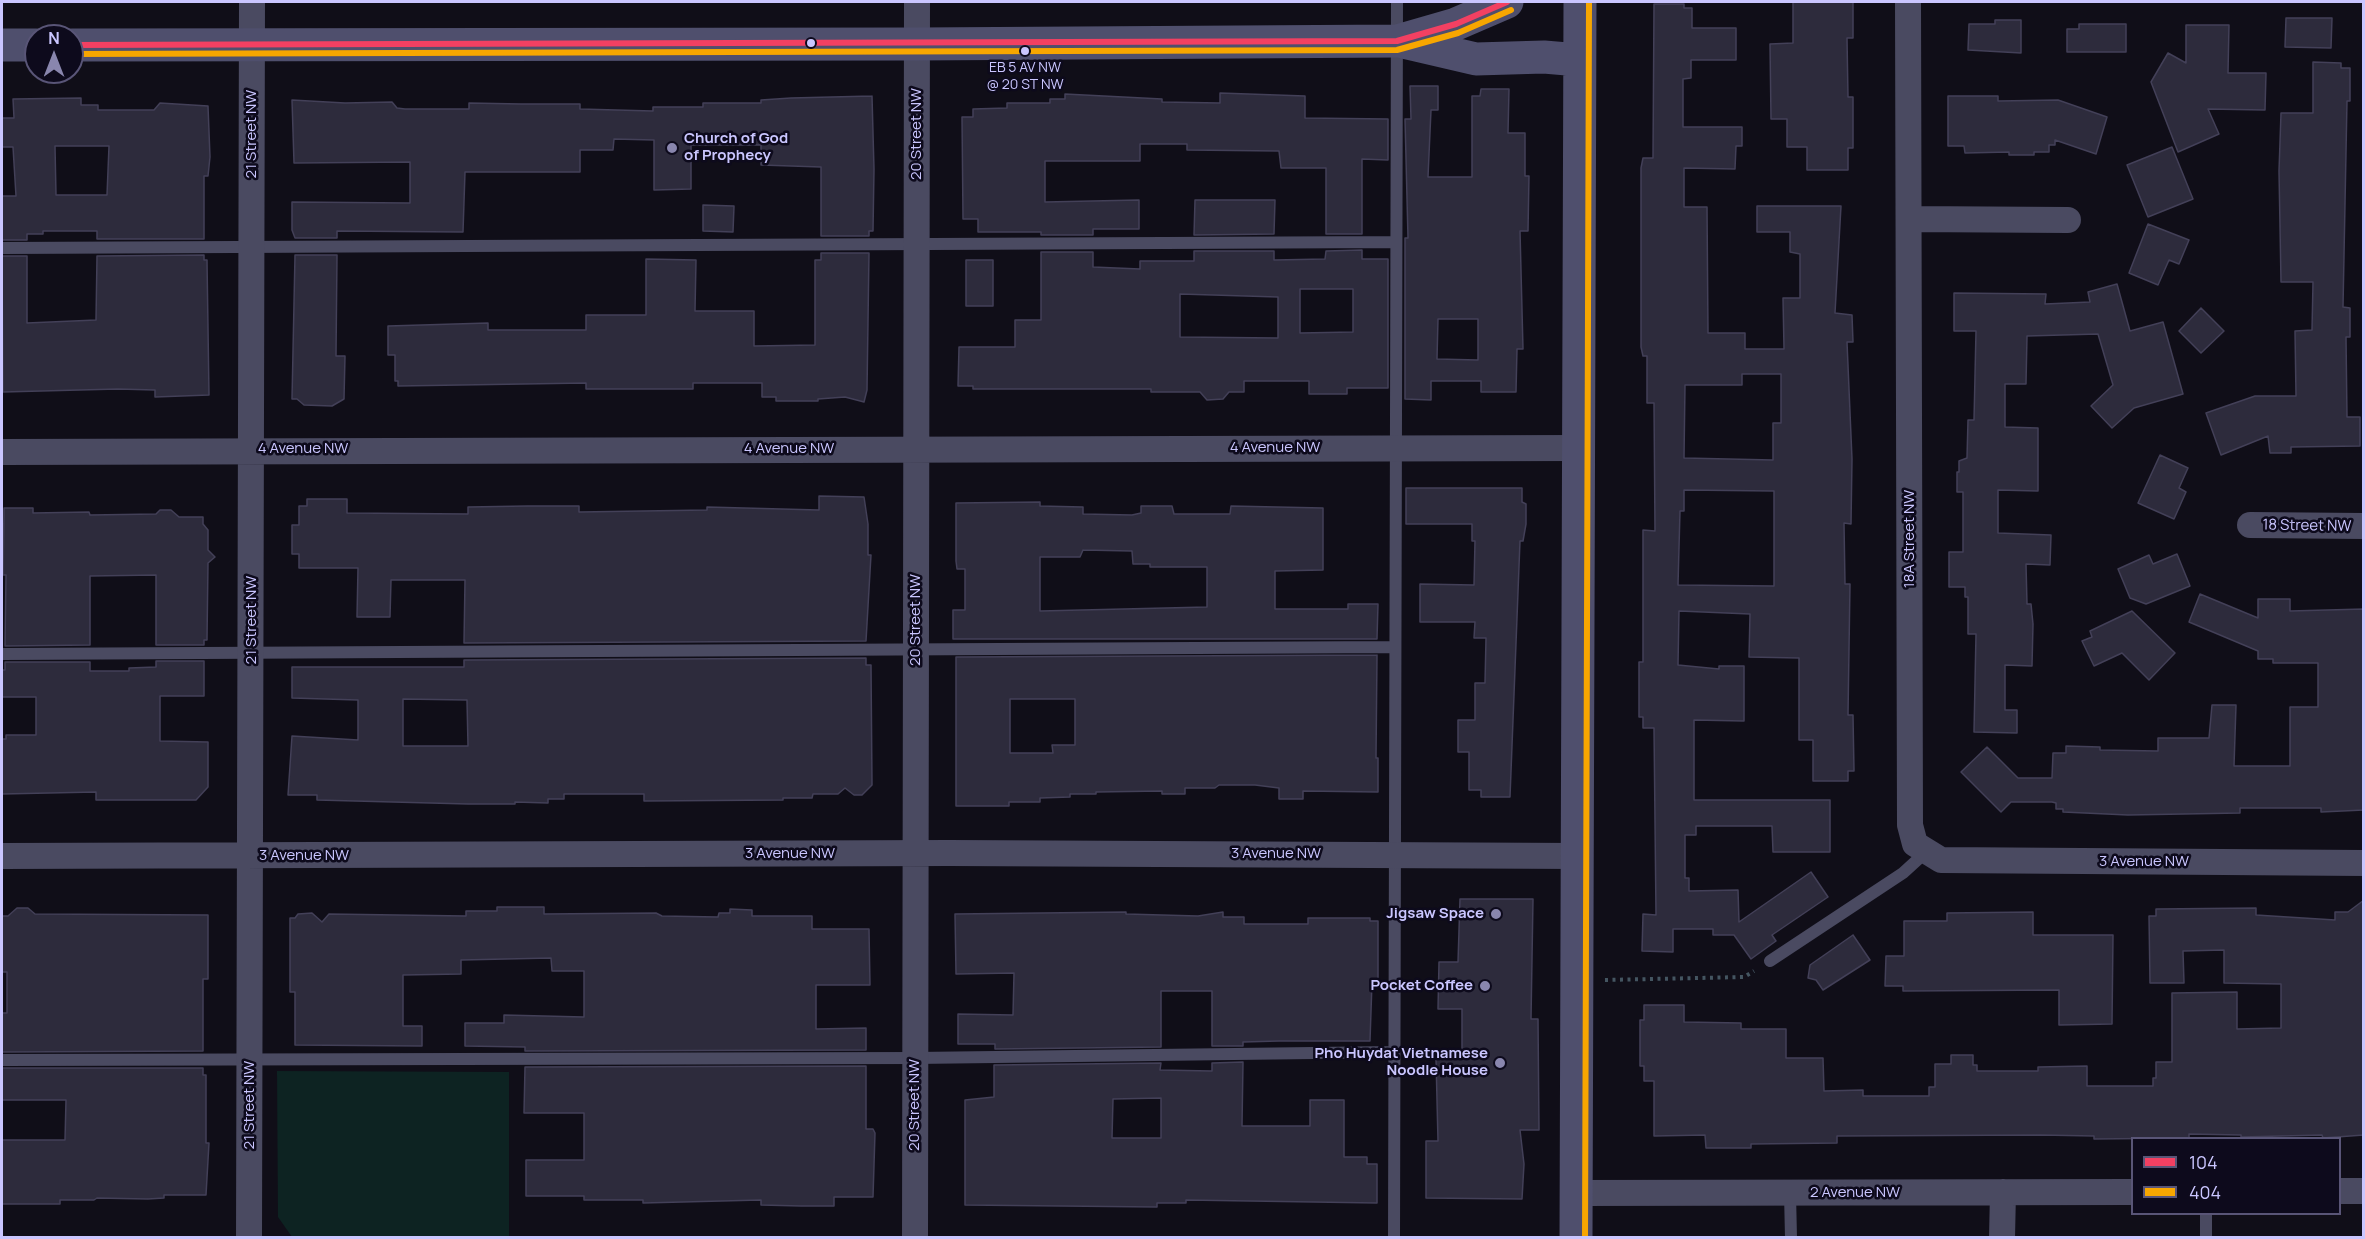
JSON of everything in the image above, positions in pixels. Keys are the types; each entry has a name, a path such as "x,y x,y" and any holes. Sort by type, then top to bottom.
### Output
{"street":[{"name":"21 Street NW","path":"249,1238 253,449 252,2"},
{"name":"20 Street NW","path":"915,1238 918,853 917,2"},
{"path":"1396,40 1456,24 1507,2"},
{"path":"1576,1238 1580,2"},
{"name":"18A Street NW","path":"1908,2 1910,825 1915,844 1926,852"},
{"path":"84,45 917,44 1396,40 1476,58 1544,57 1579,60"},
{"path":"2,45 24,45"},
{"path":"1909,219 2068,220"},
{"name":"4 Avenue NW","path":"2,452 253,449 1577,448"},
{"name":"18 Street NW","path":"2250,525 2364,526"},
{"name":"3 Avenue NW","path":"1926,852 1941,861 2364,863"},
{"name":"3 Avenue NW","path":"2,856 918,853 1578,856"},
{"path":"2341,1191 2364,1191"},
{"path":"2002,1238 2003,1192"},
{"name":"2 Avenue NW","path":"1577,1193 2131,1192"}],"lane":[{"path":"1394,1238 1396,2"},
{"path":"2,248 1396,242"},
{"path":"2,654 1395,647"},
{"path":"1770,961 1903,873 1926,852"},
{"path":"2,1060 915,1058 1394,1052"},
{"path":"1790,1193 1791,1238"},
{"path":"2206,1215 2206,1238"}],"path":[{"path":"1604,980 1744,978 1770,961"}],"green space":[{"path":"277,1071 509,1072 509,1237 292,1237 278,1217"}],"building":[{"path":"1793,2 1853,2 1853,38 1847,38 1848,97 1853,97 1853,148 1848,148 1848,170 1807,170 1807,147 1787,147 1787,119 1771,119 1770,44 1793,43"},
{"path":"1654,4 1684,4 1684,8 1692,8 1692,28 1736,28 1736,60 1691,60 1691,78 1683,79 1683,127 1742,127 1742,146 1736,146 1735,169 1684,168 1684,207 1707,207 1708,333 1745,333 1745,349 1784,349 1783,298 1800,298 1800,254 1790,252 1790,232 1757,232 1757,206 1841,206 1835,313 1852,315 1853,342 1847,342 1852,459 1851,524 1844,523 1845,584 1850,584 1848,715 1853,715 1854,771 1848,771 1848,781 1813,781 1813,740 1799,740 1799,658 1749,657 1750,614 1679,611 1678,665 1719,669 1719,666 1744,666 1744,721 1694,720 1694,800 1830,800 1830,852 1773,852 1772,826 1696,826 1696,835 1685,835 1685,878 1689,878 1689,891 1738,890 1739,922 1811,872 1828,897 1772,935 1776,941 1751,959 1734,935 1713,935 1713,929 1673,929 1673,952 1642,951 1643,914 1656,915 1654,728 1643,728 1643,717 1639,717 1639,662 1643,662 1643,530 1655,531 1654,403 1647,403 1647,356 1643,356 1641,347 1641,168 1643,158 1653,158","holes":["1742,374 1781,374 1781,423 1773,423 1773,460 1684,458 1685,385 1742,385","1684,490 1774,491 1774,586 1678,585 1680,511 1684,511"]},
{"path":"2286,18 2332,18 2331,48 2285,47"},
{"path":"1995,20 2021,20 2021,53 1968,50 1969,24 1995,24"},
{"path":"2079,24 2126,24 2126,52 2067,52 2067,29 2079,29"},
{"path":"2186,25 2229,25 2228,73 2266,73 2265,110 2208,109 2219,134 2178,152 2151,82 2168,53 2186,63"},
{"path":"2313,62 2341,63 2341,68 2350,68 2350,101 2347,101 2343,307 2350,308 2350,337 2346,337 2347,417 2360,417 2360,446 2291,447 2291,453 2270,453 2268,436 2221,455 2206,413 2255,396 2296,396 2295,331 2312,330 2313,282 2281,282 2279,171 2281,113 2313,113"},
{"path":"1410,86 1438,86 1438,110 1431,110 1428,177 1472,177 1472,96 1480,96 1481,89 1509,89 1508,133 1525,133 1525,176 1529,176 1528,231 1520,231 1523,349 1517,349 1516,392 1481,392 1481,381 1431,381 1431,400 1405,399 1405,238 1408,238 1405,119 1411,119","holes":["1438,319 1478,319 1478,360 1437,359"]},
{"path":"1220,93 1305,96 1305,118 1388,119 1388,160 1362,159 1362,234 1326,234 1326,168 1281,168 1279,151 1187,150 1187,144 1140,144 1140,161 1045,161 1045,202 1139,200 1139,229 1093,229 1093,235 978,232 978,219 963,219 962,117 973,117 973,109 1007,108 1007,103 1050,103 1050,99 1065,99 1065,94 1162,99 1162,102 1220,103"},
{"path":"872,96 873,231 869,231 869,236 821,236 821,167 761,165 761,145 691,145 691,189 654,190 654,140 614,139 613,150 580,150 580,172 465,172 463,232 337,231 337,238 295,238 292,230 292,202 410,203 410,162 294,163 292,100 345,103 392,102 397,108 405,109 469,109 469,103 580,104 580,109 653,111 653,107 703,107 703,103 761,103 761,100 791,98"},
{"path":"1948,96 1998,96 1998,101 2058,100 2107,117 2096,154 2055,140 2055,145 2049,145 2049,152 2034,152 2034,155 2009,155 2009,152 1965,153 1964,146 1948,146"},
{"path":"81,98 81,105 98,105 98,110 154,110 160,103 208,106 210,157 208,176 204,176 204,239 97,239 97,231 43,231 43,234 27,234 27,240 2,240 2,196 16,196 13,147 2,147 2,118 14,118 13,99","holes":["55,146 109,146 107,195 56,195"]},
{"path":"2172,147 2193,199 2148,217 2127,165"},
{"path":"1195,200 1275,200 1274,234 1194,235"},
{"path":"703,205 734,206 733,232 703,231"},
{"path":"2148,224 2189,240 2179,264 2169,260 2158,285 2129,273"},
{"path":"1362,250 1362,259 1388,259 1388,388 1347,388 1347,394 1309,394 1309,381 1244,381 1244,392 1229,392 1223,399 1207,400 1200,392 1151,392 1151,389 973,389 973,386 958,386 959,347 1015,347 1015,320 1041,320 1041,252 1093,252 1093,267 1140,269 1140,261 1194,261 1194,251 1274,251 1274,260 1325,259 1326,251","holes":["1300,289 1353,289 1353,332 1300,333","1180,294 1278,297 1278,338 1180,337"]},
{"path":"821,253 869,253 867,390 864,402 845,397 818,399 818,401 776,401 776,397 762,397 762,383 693,383 693,389 586,389 586,383 398,386 398,381 395,381 395,355 388,355 388,326 488,323 488,330 586,330 586,315 646,315 646,259 696,260 695,311 754,311 754,346 815,345 815,260 821,260"},
{"path":"204,255 204,260 207,260 209,395 155,397 155,390 118,389 3,392 2,256 27,256 27,323 96,320 97,256"},
{"path":"295,255 337,255 336,356 345,356 344,399 332,406 304,405 297,399 292,399"},
{"path":"966,260 993,260 993,306 966,306"},
{"path":"2117,284 2130,331 2163,322 2183,394 2134,408 2112,428 2091,406 2113,385 2098,334 2027,336 2026,384 2005,384 2005,427 2038,428 2038,491 1998,490 1998,533 2051,535 2050,565 2026,564 2027,604 2031,604 2033,624 2032,666 2005,665 2005,710 2017,710 2017,733 1974,732 1976,634 1968,634 1968,597 1965,597 1965,587 1949,587 1949,552 1963,552 1963,492 1957,492 1957,472 1959,472 1959,461 1967,458 1968,420 1974,420 1976,331 1954,331 1954,293 2046,294 2045,304 2090,302 2088,292"},
{"path":"2201,308 2224,331 2201,353 2179,331"},
{"path":"2160,455 2188,468 2179,488 2186,492 2174,519 2138,503"},
{"path":"1406,488 1522,488 1522,502 1526,504 1526,524 1523,541 1520,541 1510,797 1481,797 1481,790 1469,790 1469,752 1458,752 1458,720 1475,720 1475,683 1485,683 1486,638 1474,638 1475,622 1420,622 1420,584 1474,585 1475,541 1472,541 1472,524 1406,524"},
{"path":"819,496 864,497 868,524 868,555 871,555 866,641 464,643 465,580 391,580 390,617 357,617 358,568 299,568 299,554 292,554 292,525 299,525 299,506 307,506 307,499 347,499 347,513 468,514 468,507 527,506 579,506 579,512 707,510 707,507 819,510"},
{"path":"1040,502 1040,506 1083,507 1083,514 1132,515 1141,513 1141,506 1172,506 1174,514 1230,514 1231,506 1323,508 1323,570 1275,571 1275,609 1348,609 1348,604 1378,604 1377,639 953,639 953,610 965,610 965,569 957,569 956,561 956,503","holes":["1083,550 1132,551 1133,564 1150,564 1150,567 1207,567 1207,607 1040,611 1040,557 1080,557"]},
{"path":"4,508 33,508 33,513 89,512 90,515 156,514 160,510 171,510 179,517 203,517 203,524 208,530 208,550 215,557 208,563 207,640 204,640 204,645 156,645 156,575 90,576 90,645 5,646"},
{"path":"2177,554 2190,586 2146,604 2130,598 2118,569 2149,555 2153,564"},
{"path":"2200,594 2258,618 2258,599 2290,599 2290,611 2364,609 2364,810 2321,812 2321,808 2240,808 2240,813 2128,815 2063,812 2063,809 2056,809 2056,803 2052,802 2011,802 2001,812 1961,772 1987,747 2018,778 2052,778 2053,753 2066,753 2066,746 2100,747 2100,750 2158,751 2158,738 2209,738 2212,705 2236,705 2234,766 2290,766 2290,707 2318,707 2318,663 2273,663 2273,659 2258,659 2258,651 2189,622"},
{"path":"2132,611 2175,653 2149,680 2122,653 2094,666 2082,641 2092,637 2090,631"},
{"path":"1377,655 1378,792 1303,791 1303,799 1279,799 1279,788 1219,785 1215,788 1185,788 1185,794 1162,794 1162,791 1096,792 1096,794 1070,794 1070,797 1040,798 1040,802 1009,802 1009,806 956,806 956,657","holes":["1010,699 1075,699 1075,745 1052,745 1053,753 1010,753"]},
{"path":"866,658 866,665 871,665 872,785 862,795 854,795 845,788 838,794 813,794 812,798 783,798 783,800 644,801 644,794 564,794 564,799 548,799 548,803 468,804 317,800 317,795 288,795 292,736 358,740 358,700 292,698 292,667 464,667 464,660","holes":["403,699 467,700 468,746 403,746"]},
{"path":"156,661 204,661 204,696 160,696 160,741 208,742 208,787 196,800 96,800 96,792 2,794 2,739 6,739 6,735 36,735 36,697 2,697 2,670 5,670 5,662 90,662 90,671 129,671 129,668 156,667"},
{"path":"1460,899 1533,899 1531,1019 1538,1019 1539,1130 1520,1130 1524,1164 1522,1199 1426,1198 1426,1141 1438,1141 1436,1059 1462,1059 1462,1009 1438,1009 1439,962 1458,962"},
{"path":"2364,900 2364,1135 2241,1137 2241,1135 2189,1134 2189,1137 2094,1139 2094,1136 2041,1135 1837,1136 1837,1143 1751,1144 1751,1148 1706,1148 1705,1135 1654,1136 1654,1081 1644,1081 1644,1066 1640,1066 1640,1020 1644,1020 1644,1005 1684,1005 1684,1022 1741,1023 1741,1029 1786,1029 1786,1058 1823,1058 1824,1091 1863,1090 1863,1096 1929,1096 1929,1087 1935,1087 1935,1064 1951,1064 1951,1055 1973,1055 1973,1065 1977,1065 1977,1071 2038,1071 2038,1067 2087,1066 2087,1086 2153,1086 2153,1078 2156,1078 2156,1062 2172,1062 2172,993 2237,992 2237,1029 2281,1028 2281,984 2224,983 2224,950 2183,951 2184,983 2150,983 2149,916 2156,916 2156,909 2256,908 2256,915 2335,920 2335,912 2348,912"},
{"path":"497,907 544,907 544,914 656,913 662,916 718,917 719,913 730,913 730,909 752,910 752,916 812,916 812,929 869,929 870,985 816,985 816,1029 866,1028 866,1050 525,1051 525,1047 465,1046 465,1023 504,1023 504,1015 584,1017 584,971 552,971 551,958 461,960 461,974 403,975 403,1026 422,1026 422,1046 295,1045 295,992 290,992 290,918 295,918 298,914 312,913 322,922 329,914 466,916 466,911 497,911"},
{"path":"17,908 28,908 35,914 208,915 208,979 203,979 203,1051 2,1052 2,1013 7,1013 7,972 2,972 2,916 8,916"},
{"path":"1126,912 1126,914 1198,916 1223,912 1223,917 1244,917 1244,924 1308,924 1308,918 1370,918 1370,921 1378,921 1378,982 1372,982 1370,1041 1243,1042 1243,1046 1212,1046 1212,991 1161,991 1161,1047 995,1049 995,1044 958,1044 958,1014 1013,1015 1014,973 956,974 955,914"},
{"path":"2033,912 2033,935 2113,935 2112,1024 2059,1025 2059,990 1903,991 1903,986 1885,986 1886,956 1904,956 1904,921 1947,921 1947,913"},
{"path":"1853,935 1870,960 1823,990 1816,980 1808,978 1810,965"},
{"path":"1243,1062 1242,1126 1310,1126 1310,1100 1344,1100 1344,1157 1367,1157 1367,1164 1377,1164 1377,1203 1186,1200 1186,1203 1157,1203 1157,1207 965,1205 965,1100 994,1097 994,1065 1161,1063 1160,1070 1212,1071 1212,1063","holes":["1161,1098 1161,1138 1112,1138 1113,1099"]},
{"path":"866,1066 866,1129 873,1129 875,1133 873,1197 834,1197 834,1206 801,1206 761,1205 761,1200 643,1203 643,1200 584,1200 584,1196 526,1196 526,1160 584,1160 584,1113 524,1113 525,1067"},
{"path":"2,1068 203,1068 203,1075 206,1075 206,1143 209,1143 206,1195 164,1195 164,1198 148,1199 60,1200 60,1204 2,1204 2,1140 65,1140 66,1100 2,1100"}],"transit line":[{"name":"104","path":"84,45 1397,41 1456,24 1507,2"},
{"name":"404","path":"1585,1238 1589,2"},
{"name":"404","path":"84,54 1397,50 1458,33 1511,10"}],"place":[{"name":"EB 5 AV NW @ 20 ST NW","path":"1025,51"},
{"name":"Church of God of Prophecy","path":"672,148"},
{"name":"Jigsaw Space","path":"1496,914"},
{"name":"Pocket Coffee","path":"1485,986"},
{"name":"Pho Huydat Vietnamese Noodle House","path":"1500,1063"}]}
